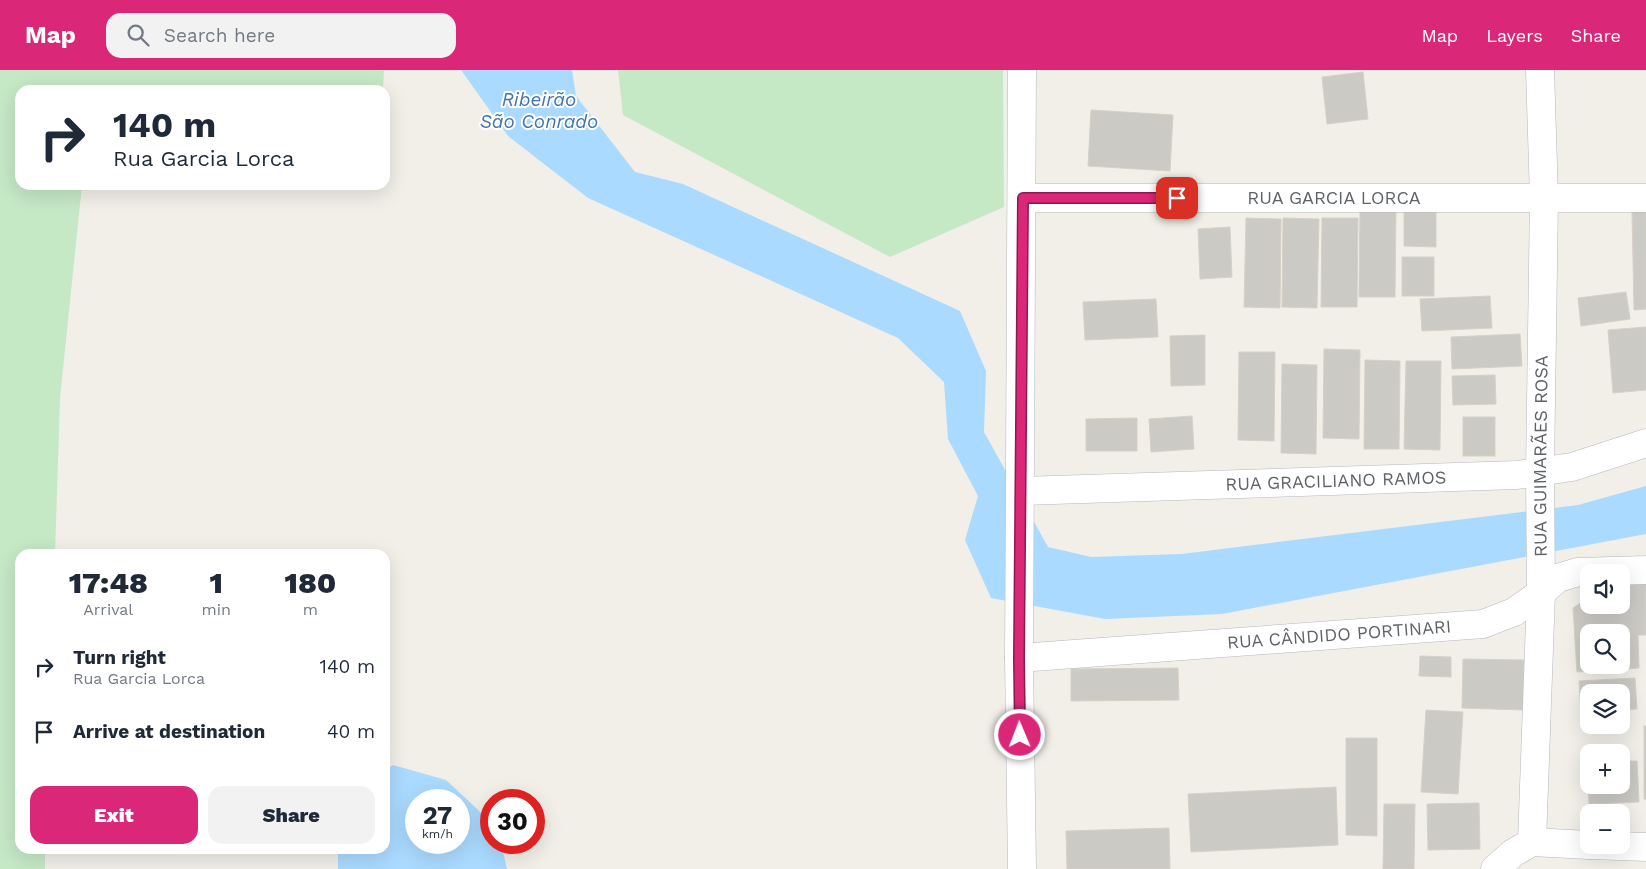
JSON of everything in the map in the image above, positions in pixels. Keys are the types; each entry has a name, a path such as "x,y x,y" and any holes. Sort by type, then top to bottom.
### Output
{"street":[{"path":"1022,70 1023,198 1019,658 1022,869"},
{"name":"RUA GUIMARÃES ROSA","path":"1532,842 1541,594 1540,470 1544,198 1540,70"},
{"name":"RUA GARCIA LORCA","path":"1023,198 1646,198"},
{"name":"RUA GRACILIANO RAMOS","path":"1021,490 1517,475 1540,470 1572,467 1646,443"},
{"name":"RUA CÂNDIDO PORTINARI","path":"1019,658 1483,624 1514,612 1541,594 1558,578 1578,572 1646,570"},
{"path":"1495,869 1512,853 1532,842 1580,844"},
{"path":"1630,846 1646,847"}],"green space":[{"path":"0,70 384,70 383,85 15,85 15,190 81,190 60,398 55,549 15,549 15,854 45,854 45,869 0,869"},
{"path":"618,70 1003,70 1004,207 890,257 623,115"}],"water":[{"name":"Ribeirão São Conrado","path":"461,70 572,70 576,96 635,172 683,184 960,311 986,371 984,432 1048,547 1091,557 1182,554 1578,505 1646,486 1646,534 1222,614 1105,619 991,598 965,540 978,496 948,439 944,382 898,338 588,198 508,136"},
{"path":"393,765 446,780 456,789 405,789 405,854 470,854 470,802 480,812 480,854 504,854 507,869 338,869 338,854 390,854 390,767"}],"building":[{"path":"1363,72 1368,119 1327,124 1322,77"},
{"path":"1091,110 1173,115 1170,171 1088,166"},
{"path":"1360,208 1396,208 1395,297 1359,297"},
{"path":"1404,208 1436,208 1436,247 1404,246"},
{"path":"1632,211 1646,211 1646,309 1634,310"},
{"path":"1246,218 1281,219 1280,308 1244,307"},
{"path":"1283,218 1319,219 1317,308 1282,307"},
{"path":"1322,218 1358,218 1357,307 1321,307"},
{"path":"1230,227 1232,277 1200,279 1198,229"},
{"path":"1402,257 1434,257 1434,296 1402,296"},
{"path":"1626,292 1630,319 1581,326 1578,298"},
{"path":"1490,296 1492,328 1422,331 1420,299"},
{"path":"1156,299 1158,337 1085,340 1083,302"},
{"path":"1646,327 1646,390 1613,393 1608,330"},
{"path":"1520,334 1522,366 1452,369 1451,337"},
{"path":"1205,335 1205,385 1171,386 1170,336"},
{"path":"1324,349 1360,350 1359,439 1323,438"},
{"path":"1239,352 1275,352 1274,441 1238,440"},
{"path":"1365,360 1400,361 1399,449 1364,449"},
{"path":"1406,361 1441,361 1440,450 1404,449"},
{"path":"1282,364 1317,365 1316,454 1281,453"},
{"path":"1495,375 1496,404 1453,405 1452,376"},
{"path":"1192,416 1194,449 1151,452 1149,419"},
{"path":"1463,417 1495,417 1495,456 1463,456"},
{"path":"1137,418 1137,451 1086,451 1086,419"},
{"path":"1646,578 1646,635 1638,635 1639,668 1630,669 1630,624 1580,624 1580,672 1577,672 1573,608 1580,603 1580,614 1630,614 1630,579"},
{"path":"1420,656 1451,657 1451,677 1419,676"},
{"path":"1463,659 1524,660 1523,710 1462,708"},
{"path":"1178,668 1179,700 1071,701 1071,669"},
{"path":"1635,678 1637,709 1630,709 1630,684 1580,684 1580,697 1579,681"},
{"path":"1426,710 1463,712 1458,794 1421,792"},
{"path":"1644,726 1646,726 1646,799 1644,799"},
{"path":"1346,738 1377,738 1377,836 1346,835"},
{"path":"1630,761 1637,761 1639,802 1589,804 1589,794 1630,794"},
{"path":"1336,787 1338,845 1191,852 1188,794"},
{"path":"1479,803 1480,849 1428,850 1427,804"},
{"path":"1384,804 1415,804 1414,869 1383,869"},
{"path":"1169,828 1170,869 1067,869 1066,831"}],"route":[{"path":"1020,735 1023,198 1177,198"}]}
